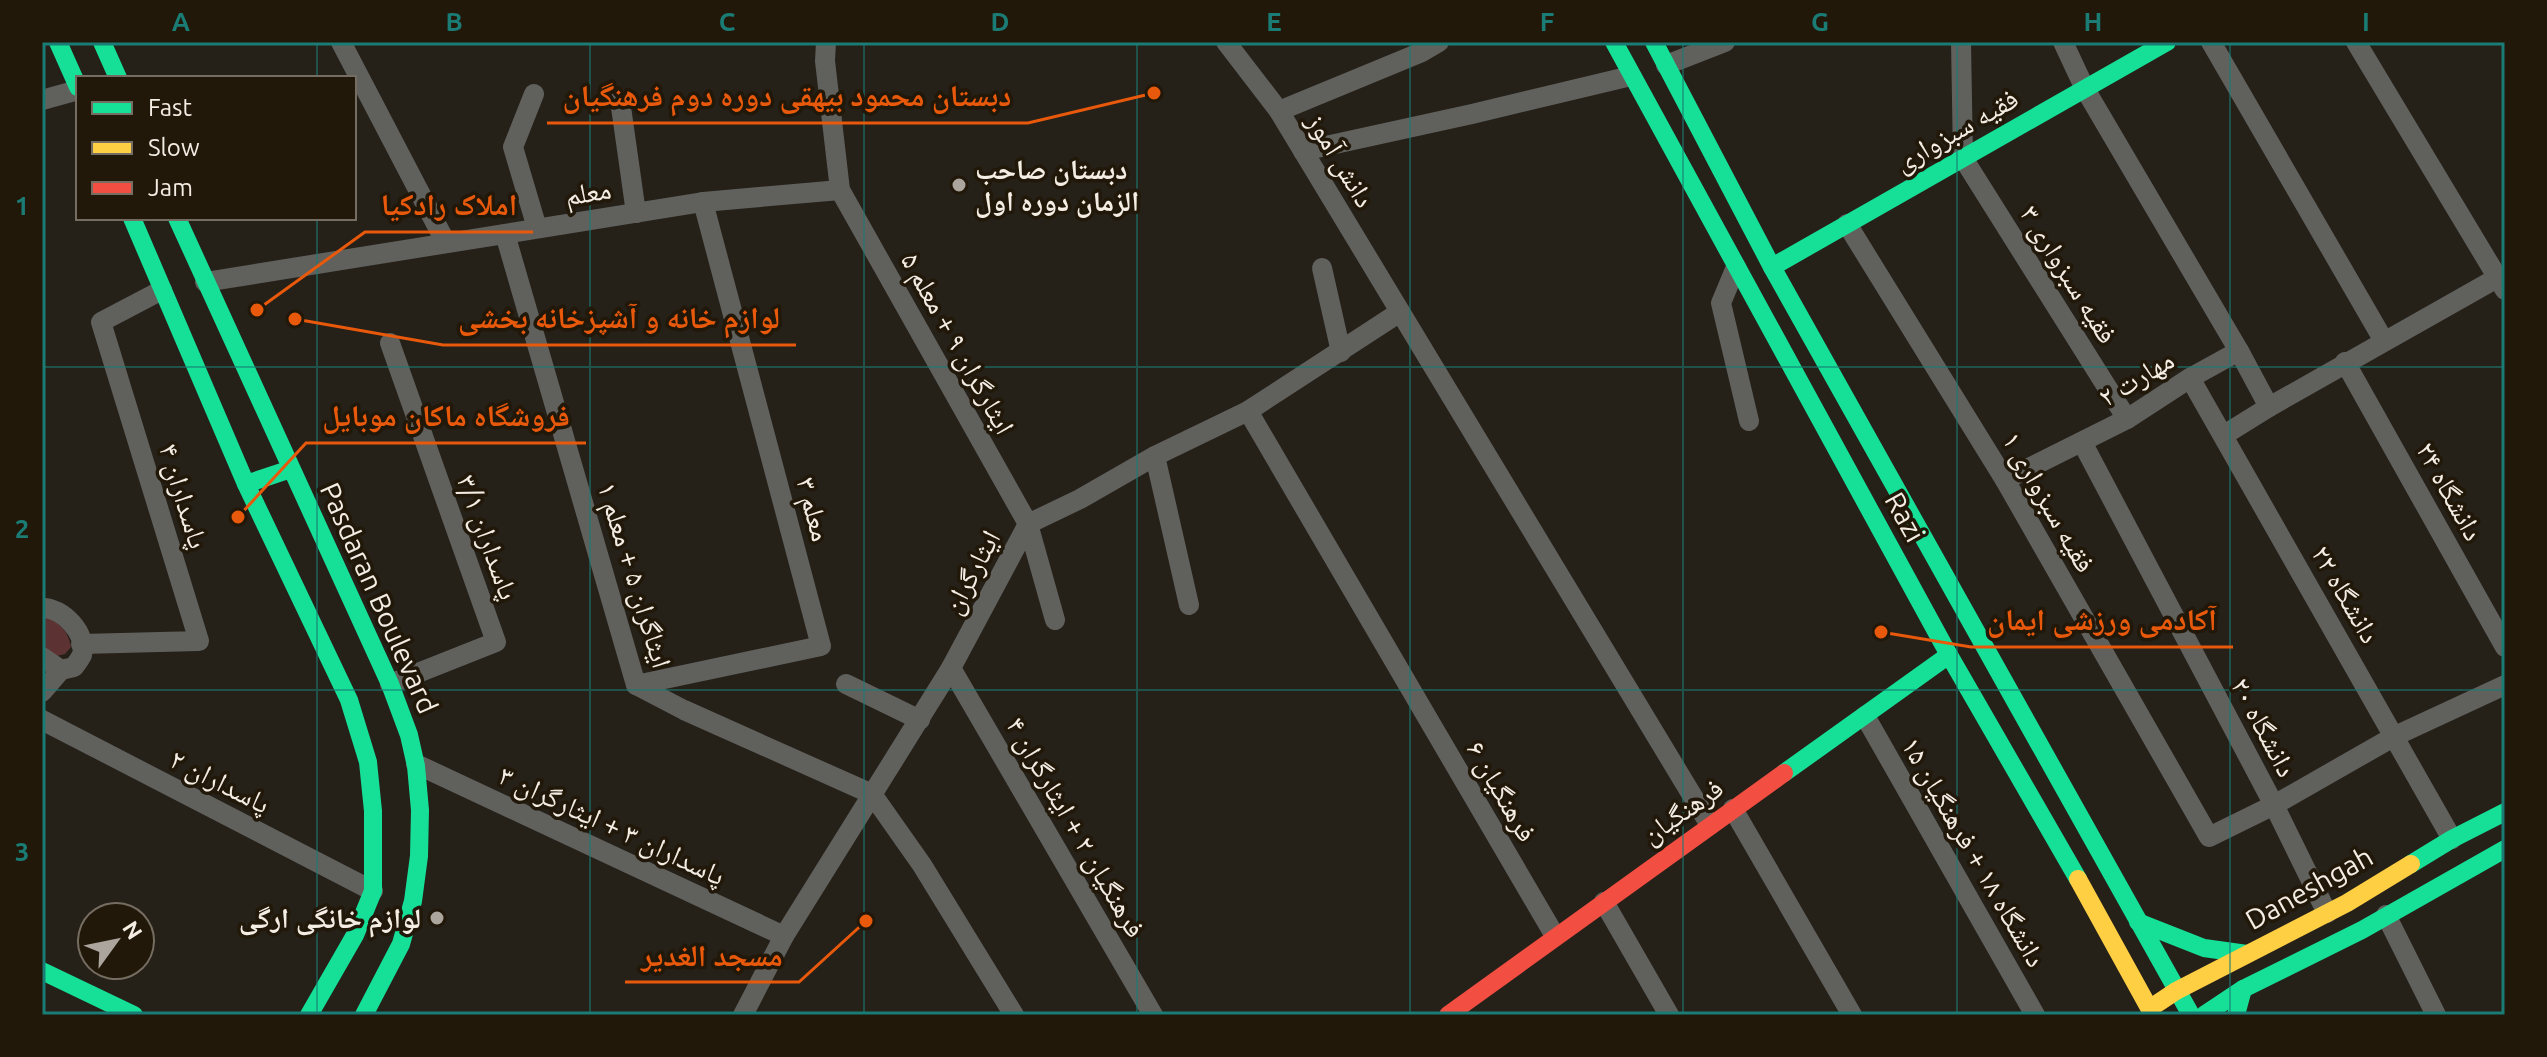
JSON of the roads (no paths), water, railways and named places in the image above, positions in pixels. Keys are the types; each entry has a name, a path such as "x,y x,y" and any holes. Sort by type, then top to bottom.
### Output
{"main road":[{"path":"58,42 76,83"},
{"path":"102,42 117,76"},
{"name":"Razi","path":"1614,42 1949,655 2105,926 2148,1013"},
{"name":"Razi","path":"1654,42 1772,267 2191,1015"},
{"name":"فقیه سبزواری","path":"1772,267 2167,42"},
{"path":"133,220 246,484 349,700 368,762 373,811 373,891 355,935 309,1015"},
{"name":"Pasdaran Boulevard","path":"178,220 390,684 416,764 420,842 415,890 401,944 364,1015"},
{"path":"246,484 291,469"},
{"name":"فرهنگیان","path":"1448,1015 1474,1007 1555,936 1949,655"},
{"name":"Daneshgah","path":"2148,1013 2176,991 2347,903 2452,839 2505,812"},
{"name":"Daneshgah","path":"2204,1015 2243,989 2362,930 2505,849"},
{"path":"2347,903 2362,930"},
{"path":"2105,926 2135,916 2196,948 2247,954"},
{"path":"42,971 134,1015"},
{"path":"2236,1015 2243,989"}],"street":[{"path":"341,42 446,243"},
{"path":"826,42 825,61 840,190"},
{"name":"دانش آموز","path":"1226,42 1279,111 1710,825"},
{"path":"1279,111 1422,52 1439,42"},
{"path":"1666,65 1725,42"},
{"path":"1961,42 1963,158"},
{"path":"2063,42 2085,89 2269,407"},
{"path":"2211,42 2384,341"},
{"path":"2224,435 2345,362 2501,284 2356,42"},
{"path":"1303,151 1631,76"},
{"path":"42,100 76,89"},
{"path":"534,94 513,147 537,228"},
{"path":"620,100 636,213"},
{"name":"فقیه سبزواری ۳","path":"1963,158 2127,419"},
{"name":"معلم","path":"205,282 703,202 840,190"},
{"name":"ایثارگران ۹ + معلم ۵","path":"840,190 1028,524 1055,620"},
{"name":"معلم ۳","path":"636,685 821,646 703,202"},
{"name":"فقیه سبزواری ۱","path":"1847,224 2005,480 2209,837 2274,805 2395,736 2505,685"},
{"name":"ایثاگران ۵ + معلم ۱","path":"505,234 636,685 684,710 872,794"},
{"path":"1736,267 1721,303 1749,421"},
{"path":"1322,268 1341,352"},
{"name":"پاسداران ۴","path":"81,644 199,641 101,322 162,290"},
{"name":"ایثارگران","path":"743,1015 784,936 951,668 1028,524 1080,499 1155,456 1248,411 1400,312"},
{"name":"پاسداران ۳/۱","path":"390,343 496,642 390,684"},
{"name":"مهارت ۲","path":"2005,480 2127,419 2239,351"},
{"name":"دانشگاه ۲۴","path":"2345,362 2505,647"},
{"name":"دانشگاه ۲۲","path":"2190,378 2452,839"},
{"name":"فرهنگیان ۶","path":"1248,411 1555,936"},
{"name":"دانشگاه ۲۰","path":"2082,442 2274,805 2327,913"},
{"path":"1155,456 1189,605"},
{"path":"42,608 50,608 68,619 75,628 82,655 74,667 61,670 42,692"},
{"path":"42,657 61,670"},
{"name":"فرهنگیان ۲ + ایثارگران ۴","path":"951,668 1153,1015"},
{"path":"846,684 920,720"},
{"name":"دانشگاه ۱۸ + فرهنگیان ۱۵","path":"1865,716 2035,1015"},
{"name":"پاسداران ۲","path":"42,720 373,891"},
{"name":"پاسداران ۳ + ایثارگران ۳","path":"416,764 784,936"},
{"path":"872,794 922,865 1014,1015"},
{"path":"1733,809 1852,1015"},
{"path":"1604,902 1669,1015"},
{"path":"2386,915 2429,1013"}],"place":[{"name":"دبستان محمود بیهقی دوره دوم فرهنگیان","path":"1154,93"},
{"name":"دبستان صاحب الزمان دوره اول","path":"959,185"},
{"name":"املاک رادکیا","path":"257,310"},
{"name":"لوازم خانه و آشپزخانه بخشی","path":"295,319"},
{"name":"فروشگاه ماکان موبایل","path":"238,517"},
{"name":"آکادمی ورزشی ایمان","path":"1881,632"},
{"name":"لوازم خانگی ارگی","path":"437,918"},
{"name":"مسجد الغدیر","path":"866,921"}]}
